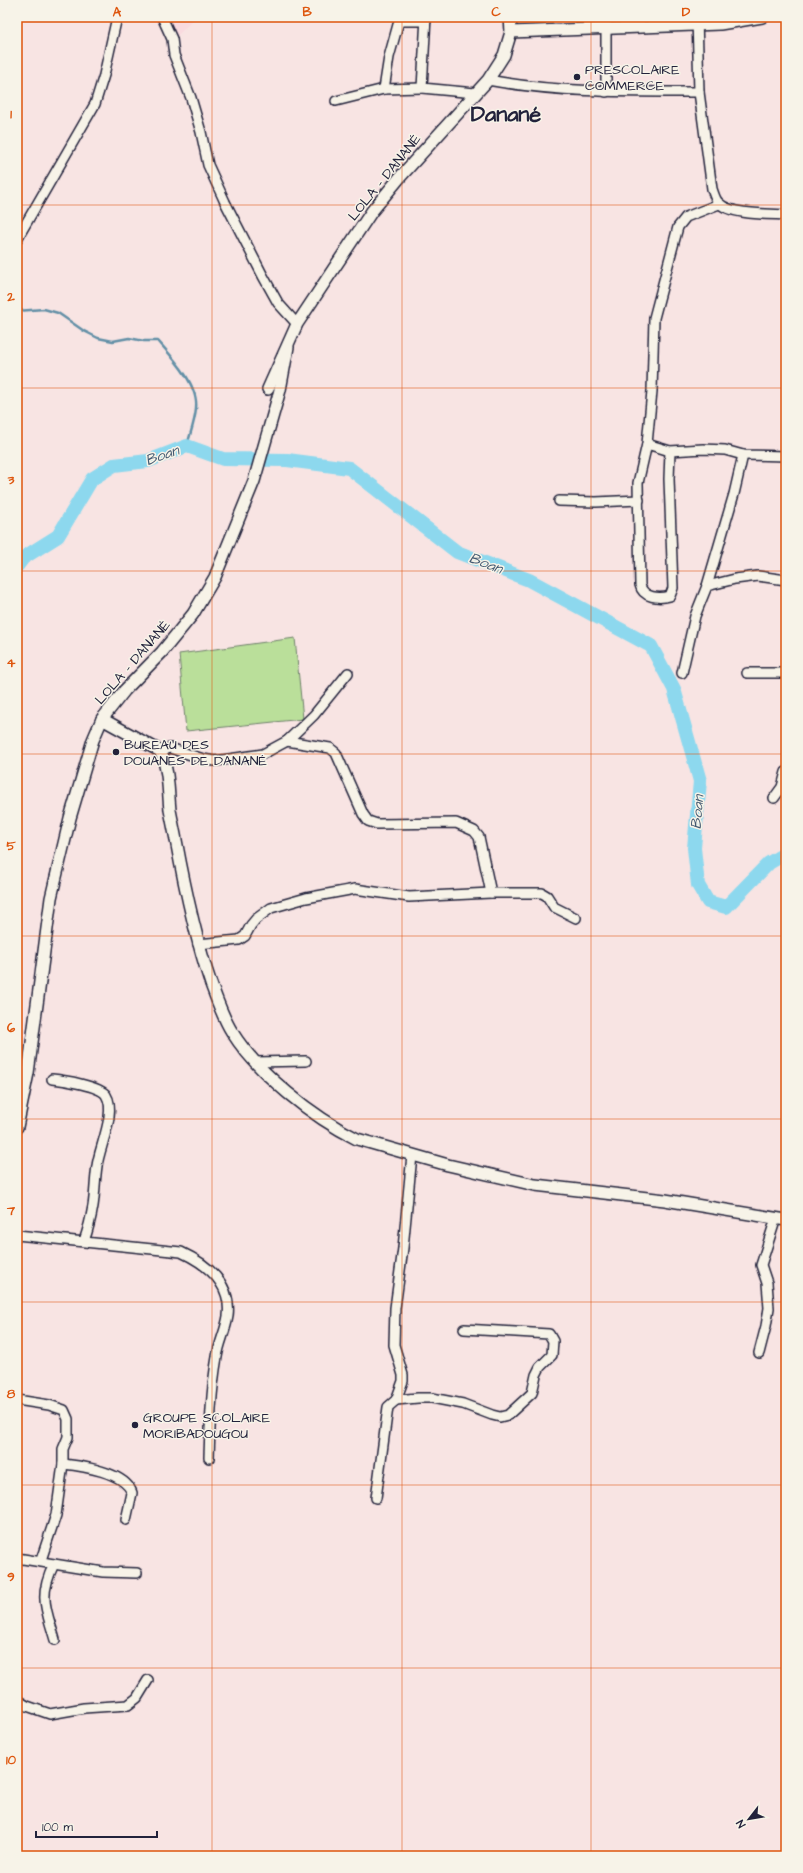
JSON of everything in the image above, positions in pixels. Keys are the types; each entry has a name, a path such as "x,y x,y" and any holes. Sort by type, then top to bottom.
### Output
{"main road":[{"path":"510,17 511,32 606,22 698,21 720,24 762,17"},
{"name":"LOLA - DANANÉ","path":"268,389 297,324 372,211 401,176 488,80 504,55 511,32"},
{"name":"LOLA - DANANÉ","path":"17,1127 28,1073 51,898 70,818 93,740 102,719 125,690 162,652 193,614 215,577 254,481 280,390 288,347"},
{"path":"102,719 160,751 170,790 170,809 189,907 198,944 216,997 231,1031 255,1062 271,1078 294,1097 343,1132 364,1141 483,1174 552,1188 665,1200 781,1219"}],"street":[{"path":"17,240 95,104 104,75 117,17"},
{"path":"164,18 172,38 174,55 191,98 201,132 208,165 262,276 278,303 297,324"},
{"path":"384,89 389,57 399,19 426,19 422,88"},
{"path":"698,21 699,92 712,189 719,204 725,208 735,211 786,215"},
{"path":"606,22 606,92"},
{"path":"488,80 525,87 606,92 699,92"},
{"path":"336,101 384,89 422,88 476,93"},
{"path":"670,451 669,479 673,588 672,594 668,597 660,598 649,596 641,589 638,483 647,444 652,391 654,318 678,228 686,217 719,204"},
{"path":"647,444 670,451 725,450 743,455 786,456"},
{"path":"682,673 695,616 707,586 734,494 743,455"},
{"path":"559,501 596,502 639,500"},
{"path":"707,586 735,579 758,576 786,580"},
{"path":"160,751 170,748 215,761 262,754 287,741 314,716 348,673"},
{"path":"747,673 786,673"},
{"path":"287,741 330,748 336,753 363,814 368,821 377,824 456,823 474,831 479,837 491,892"},
{"path":"774,798 782,787 786,772"},
{"path":"198,944 239,940 245,936 256,919 270,908 306,898 355,889 409,897 491,892 545,894 554,907 576,918"},
{"path":"255,1062 306,1061"},
{"path":"17,1072 28,1073"},
{"path":"52,1079 69,1080 97,1090 105,1094 109,1101 109,1118 97,1165 93,1206 84,1241"},
{"path":"376,1498 388,1407 396,1400 403,1375 394,1345 395,1308 403,1248 412,1155"},
{"path":"759,1353 769,1308 767,1283 760,1265 781,1219"},
{"path":"17,1235 84,1241 118,1247 180,1252 190,1256 220,1281 226,1294 228,1317 217,1356 211,1404 209,1458"},
{"path":"396,1400 432,1398 463,1404 492,1416 500,1417 508,1415 529,1396 534,1390 536,1375 540,1367 552,1355 553,1341 549,1334 464,1329"},
{"path":"17,1400 49,1405 64,1410 68,1423 68,1436 63,1449 63,1464 56,1515 41,1560"},
{"path":"63,1464 84,1467 110,1475 128,1486 132,1494 126,1520"},
{"path":"17,1558 41,1560 54,1564 104,1572 137,1573"},
{"path":"54,1564 46,1578 44,1603 54,1640"},
{"path":"17,1700 26,1706 50,1714 84,1708 121,1706 132,1704 148,1680"}],"shaded area":[{"path":"163,17 196,17 175,38"}],"green space":[{"path":"295,638 303,719 186,731 179,654"}],"waterway":[{"path":"17,311 44,309 58,313 84,331 98,338 113,341 129,338 144,341 158,341 184,372 196,400 194,423 187,446"},
{"name":"Boan","path":"17,566 23,558 58,536 92,479 114,465 148,461 187,446 223,459 287,460 349,468 457,552 529,580 651,646 674,689 700,781 694,848 698,885 708,902 726,907 769,863 786,853"}],"place":[{"name":"PRESCOLAIRE COMMERCE","path":"577,77"},
{"name":"BUREAU DES DOUANES DE DANANÉ","path":"116,752"},
{"name":"GROUPE SCOLAIRE MORIBADOUGOU","path":"135,1425"}],"district":[{"name":"Danané","path":"506,113"}]}
